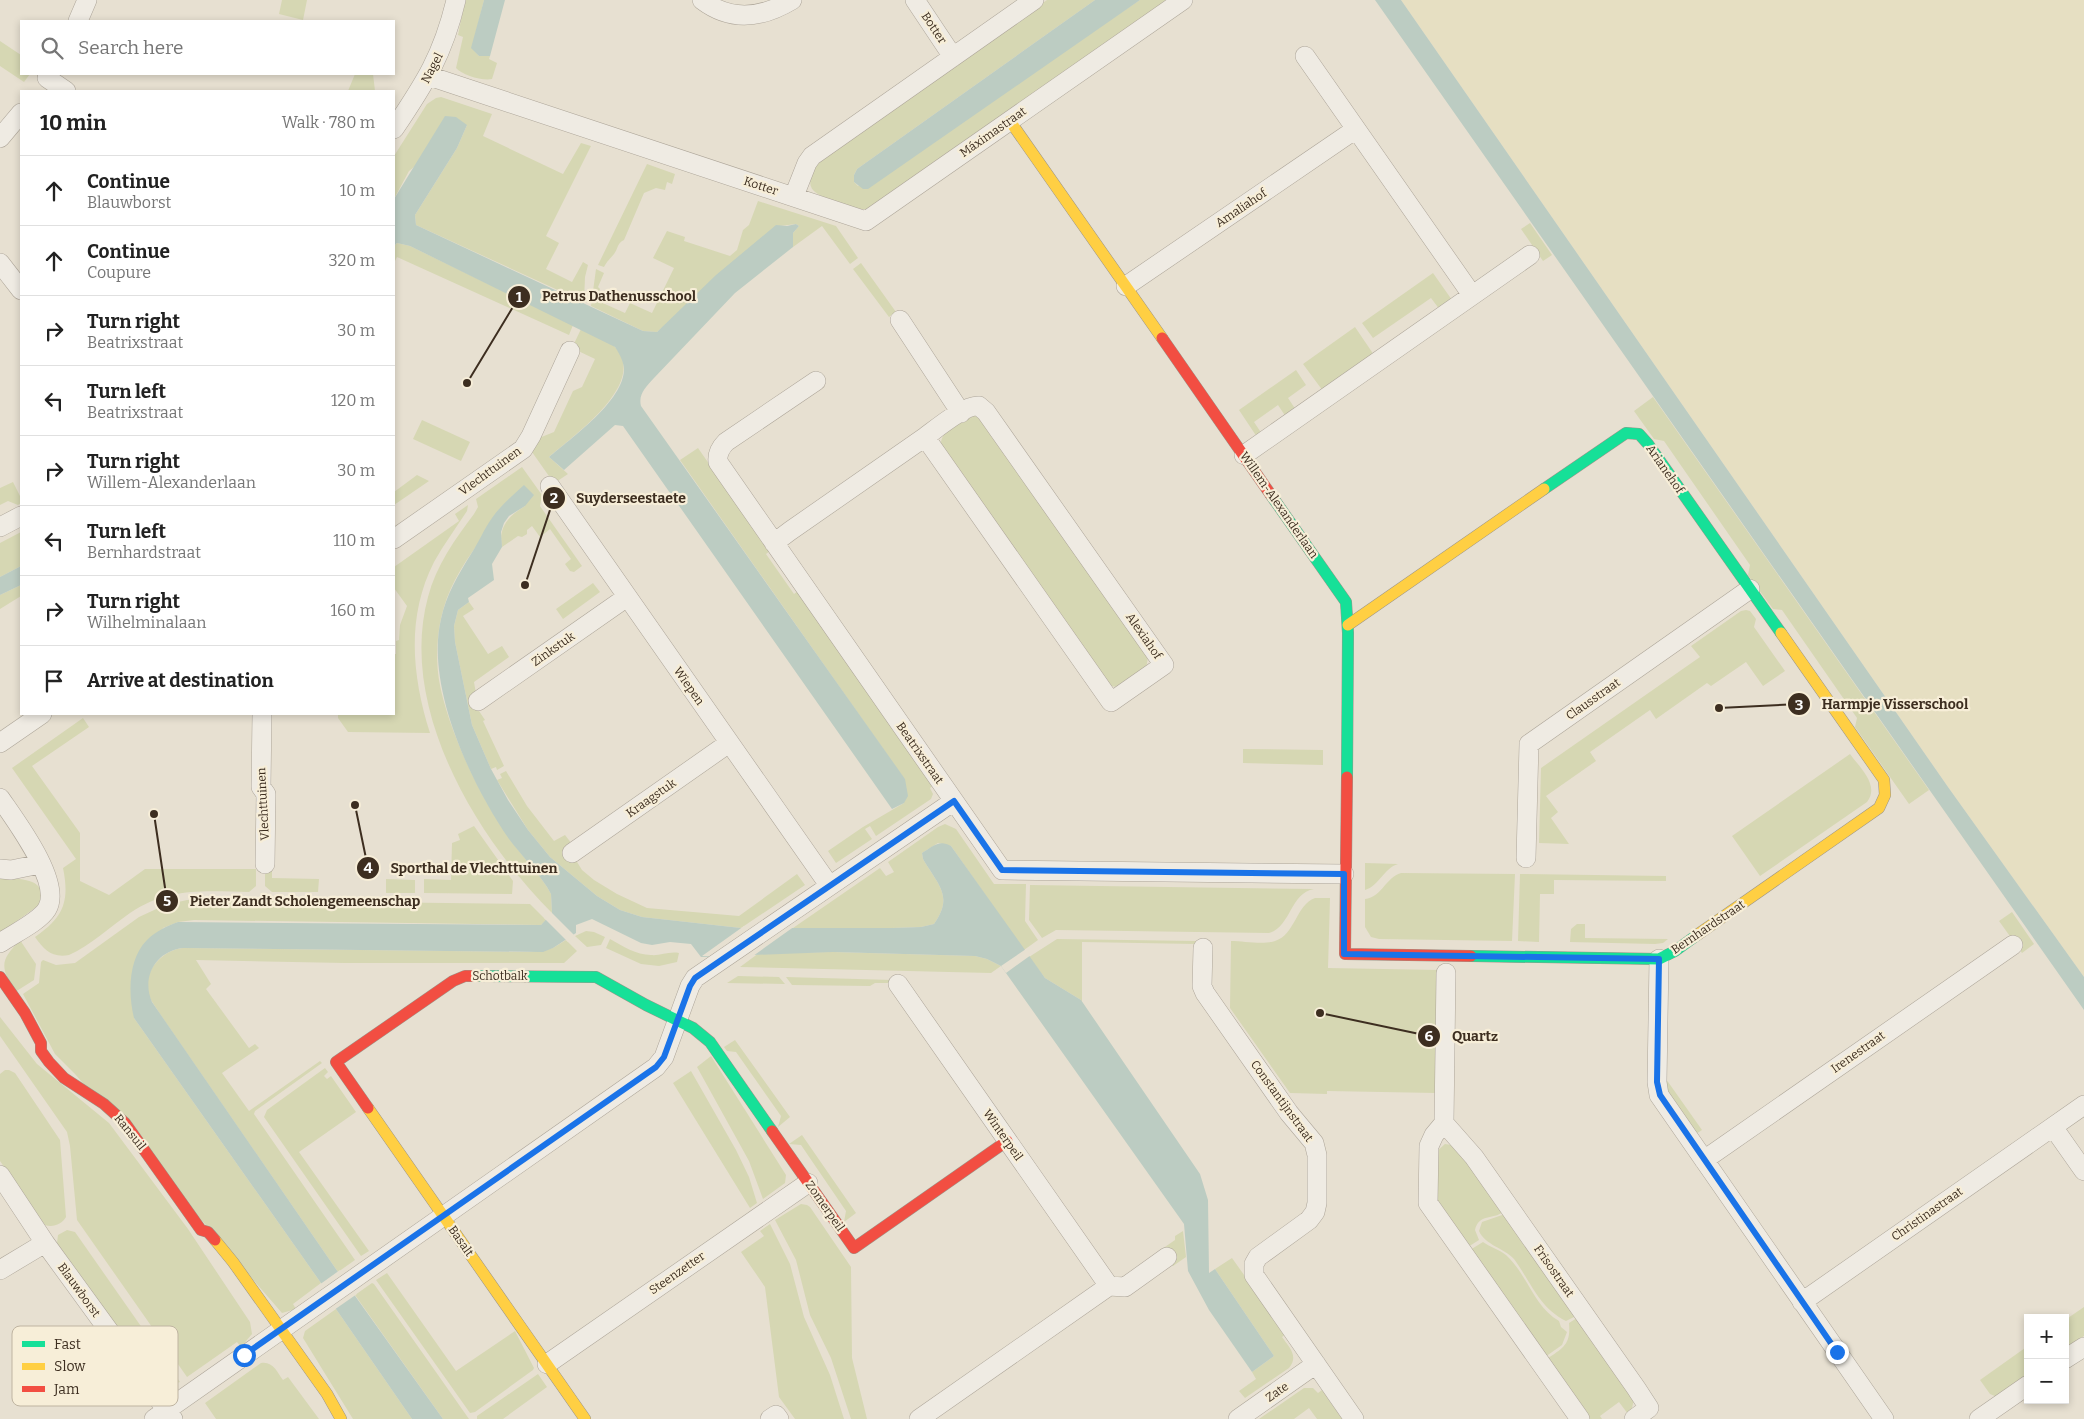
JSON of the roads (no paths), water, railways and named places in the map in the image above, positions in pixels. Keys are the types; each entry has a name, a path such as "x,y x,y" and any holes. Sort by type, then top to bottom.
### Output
{"street":[{"path":"78,20 87,0"},
{"name":"Nagel","path":"395,127 429,76 442,49 456,0"},
{"path":"702,0 719,11 751,16 774,10 792,0"},
{"name":"Botter","path":"915,0 953,57"},
{"name":"Kotter","path":"429,76 794,196 807,163 812,156 1034,0"},
{"name":"Máximastraat","path":"794,196 866,221 1183,0"},
{"path":"1305,56 1472,296"},
{"path":"45,81 64,90"},
{"path":"0,138 20,114"},
{"name":"Willem-Alexanderlaan","path":"1010,121 1346,602 1348,625 1344,954"},
{"name":"Amaliahof","path":"1126,286 1356,129"},
{"path":"1244,455 1530,255"},
{"path":"0,263 20,289"},
{"path":"900,320 961,413"},
{"name":"Vlechttuinen","path":"395,538 523,449 531,436 570,351"},
{"name":"Beatrixstraat","path":"816,381 726,442 720,449 717,457 721,467 1002,870 1344,874"},
{"name":"Alexiahof","path":"774,543 925,437 961,413 975,405 979,406 986,412 1164,665 1111,702 925,437"},
{"name":"Arianehof","path":"1348,625 1626,433 1639,434 1648,444 1884,780 1885,795"},
{"name":"Wiepen","path":"550,486 829,885"},
{"path":"0,527 20,517"},
{"name":"Clausstraat","path":"1526,858 1529,744 1750,589"},
{"name":"Zinkstuk","path":"478,701 627,597"},
{"path":"0,743 41,715"},
{"name":"Vlechttuinen","path":"262,715 261,787 266,794 265,864"},
{"name":"Kraagstuk","path":"572,853 729,743"},
{"name":"Bernhardstraat","path":"1344,954 1659,959 1676,951 1879,808 1885,795"},
{"path":"0,798 26,835 49,883 50,898 47,908 41,916 0,943"},
{"name":"Blauwborst","path":"178,1406 322,1300 656,1067 664,1057 693,981 829,885 954,801"},
{"path":"0,869 11,870 40,864"},
{"name":"Irenestraat","path":"1704,1160 2013,945"},
{"name":"Constantijnstraat","path":"1203,948 1202,986 1205,993 1289,1113 1314,1143 1317,1155 1317,1203 1315,1212 1309,1220 1262,1252 1258,1257 1254,1275 1354,1419"},
{"path":"1659,959 1658,1089 1663,1102 1884,1419"},
{"path":"1446,973 1444,1123 1434,1135 1429,1146 1428,1203 1580,1419"},
{"name":"Schotbalk","path":"336,1062 462,976 593,976 679,1021"},
{"name":"Ransuil","path":"0,977 37,1035 41,1043 41,1051"},
{"name":"Winterpeil","path":"898,984 1109,1286"},
{"name":"Zomerpeil","path":"679,1021 693,1028 710,1042 854,1248 1007,1141"},
{"name":"Ransuil","path":"26,1042 32,1049 41,1051 64,1078 104,1104 125,1123 200,1230 200,1237 205,1246"},
{"name":"Basalt","path":"336,1062 585,1419"},
{"name":"Christinastraat","path":"1802,1302 2084,1105"},
{"name":"Frisostraat","path":"1444,1123 1474,1157 1649,1408 1634,1419"},
{"path":"2054,1127 2084,1171"},
{"name":"Blauwborst","path":"0,1174 102,1326"},
{"name":"Steenzetter","path":"547,1364 808,1183"},
{"name":"Ransuil","path":"200,1230 208,1232 233,1262 271,1337 327,1394 340,1419"},
{"path":"0,1270 45,1243"},
{"path":"919,1419 1109,1286 1125,1287 1167,1257"},
{"path":"2069,1356 2084,1346"},
{"name":"Zate","path":"1238,1419 1316,1364"},
{"path":"1980,1419 2024,1388"},
{"name":"Blauwborst","path":"164,1416 178,1406"},
{"path":"770,1419 776,1415 779,1419"}],"place":[{"name":"Petrus Dathenusschool","path":"467,383"},
{"name":"Suyderseestaete","path":"525,585"},
{"name":"Harmpje Visserschool","path":"1719,708"},
{"name":"Sporthal de Vlechttuinen","path":"355,805"},
{"name":"Pieter Zandt Scholengemeenschap","path":"154,814"},
{"name":"Quartz","path":"1320,1013"}]}
